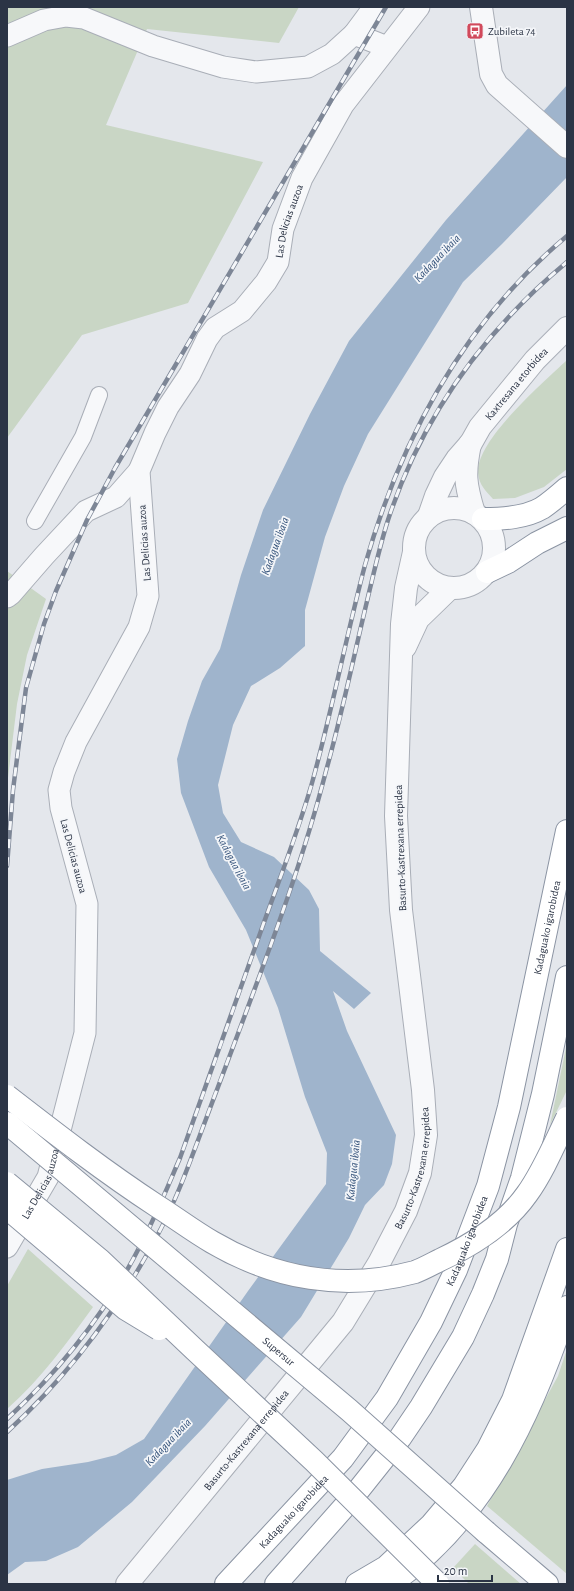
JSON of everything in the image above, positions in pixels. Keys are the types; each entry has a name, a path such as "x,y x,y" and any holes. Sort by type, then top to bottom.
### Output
{"highway":[{"path":"479,516 501,519 526,515 541,508 567,488"},
{"path":"487,572 508,562 537,543 567,528"},
{"name":"Kadaguako igarobidea","path":"226,1584 343,1458 387,1398 431,1322 456,1270 488,1186 509,1107 567,831"},
{"path":"276,1584 353,1497 400,1438 421,1407 459,1343 483,1294 497,1259 506,1224 522,1178 543,1094 567,977"},
{"path":"7,1096 90,1160 213,1242 241,1257 278,1271 307,1279 336,1281 356,1281 381,1278 416,1271 452,1255 484,1235 507,1217 527,1195 551,1152 567,1118"},
{"name":"Supersur","path":"7,1123 349,1410 486,1532 547,1584"},
{"path":"7,1183 100,1260 194,1350 314,1461 438,1584"},
{"path":"7,1208 126,1309 194,1350"},
{"path":"390,1584 403,1575 448,1533 477,1498 502,1459 526,1415 551,1324 567,1249"},
{"path":"357,1584 386,1567 431,1525 464,1486 488,1449 551,1324 567,1307"}],"street":[{"path":"7,36 44,20 66,16 84,18 153,46 223,67 256,72 308,67 332,54 354,34 374,7"},
{"name":"Las Delicias auzoa","path":"7,597 86,511 116,497 139,471 168,407 190,374 206,339 215,328 242,311 266,282 278,262 283,229 302,178 343,105 419,7"},
{"path":"481,7 491,74 497,85 567,147"},
{"path":"354,34 388,47"},
{"name":"Kaxtresana etorbidea","path":"429,516 445,477 471,442 480,427 535,360 567,328"},
{"path":"35,521 83,437 100,395"},
{"name":"Kaxtresana etorbidea","path":"471,442 466,466 466,482 467,490 479,516"},
{"name":"Las Delicias auzoa","path":"7,1247 48,1177 85,1033 87,904 60,808 60,790 64,772 76,742 139,627 148,596 139,471"},
{"path":"451,507 463,508 479,516 490,528 494,539 495,550 492,562 487,572 477,582 464,587 450,588 437,584 426,577 418,566 414,552 415,539 420,526 429,516 440,510 451,507"},
{"name":"Basurto-Kastrexana errepidea","path":"127,1584 343,1322 379,1263 406,1211 420,1173 426,1135 423,1090 401,910 396,816 402,624 406,588 414,552"},
{"name":"Basurto-Kastrexana errepidea","path":"401,661 408,639 418,619 450,588"}],"green space":[{"path":"7,7 299,7 279,43 147,29 106,125 263,162 188,303 82,335 7,438"},
{"path":"567,360 567,469 544,487 515,498 493,499 481,484 478,473 480,460 499,429 528,397"},
{"path":"7,571 46,599 27,655 17,704 7,786"},
{"path":"567,1043 567,1090 550,1125"},
{"path":"28,1249 93,1307 42,1373 7,1409 7,1286"},
{"path":"567,1349 567,1574 487,1506 558,1376"},
{"path":"475,1544 521,1584 469,1584 453,1568"}],"water":[{"name":"Kadagua ibaia","path":"567,85 567,177 463,282 368,434 344,486 325,537 305,610 305,646 280,668 251,686 233,725 218,785 223,813 241,842 274,857 309,890 319,909 320,951 371,993 354,1009 333,991 347,1031 396,1135 392,1164 384,1185 365,1205 349,1238 301,1317 205,1426 132,1502 78,1547 46,1561 25,1562 7,1575 7,1480 42,1469 88,1462 116,1455 144,1439 248,1291 326,1184 327,1153 305,1097 278,1008 246,930 209,867 181,793 177,759 202,681 220,649 241,575 263,510 310,414 349,341 446,220"}],"railway":[{"path":"7,866 13,790 26,688 44,624 56,591 87,520 115,468 386,7"},
{"path":"7,1419 64,1360 113,1294 161,1203 180,1158 301,820 333,701 365,565 397,472 441,385 467,344 497,306 530,270 567,236"},
{"path":"7,1432 51,1388 108,1317 141,1265 156,1238 180,1187 265,961 298,867 332,750 385,529 402,482 418,446 437,411 482,347 508,317 567,262"}],"place":[{"name":"Zubileta 74","path":"475,31"}]}
